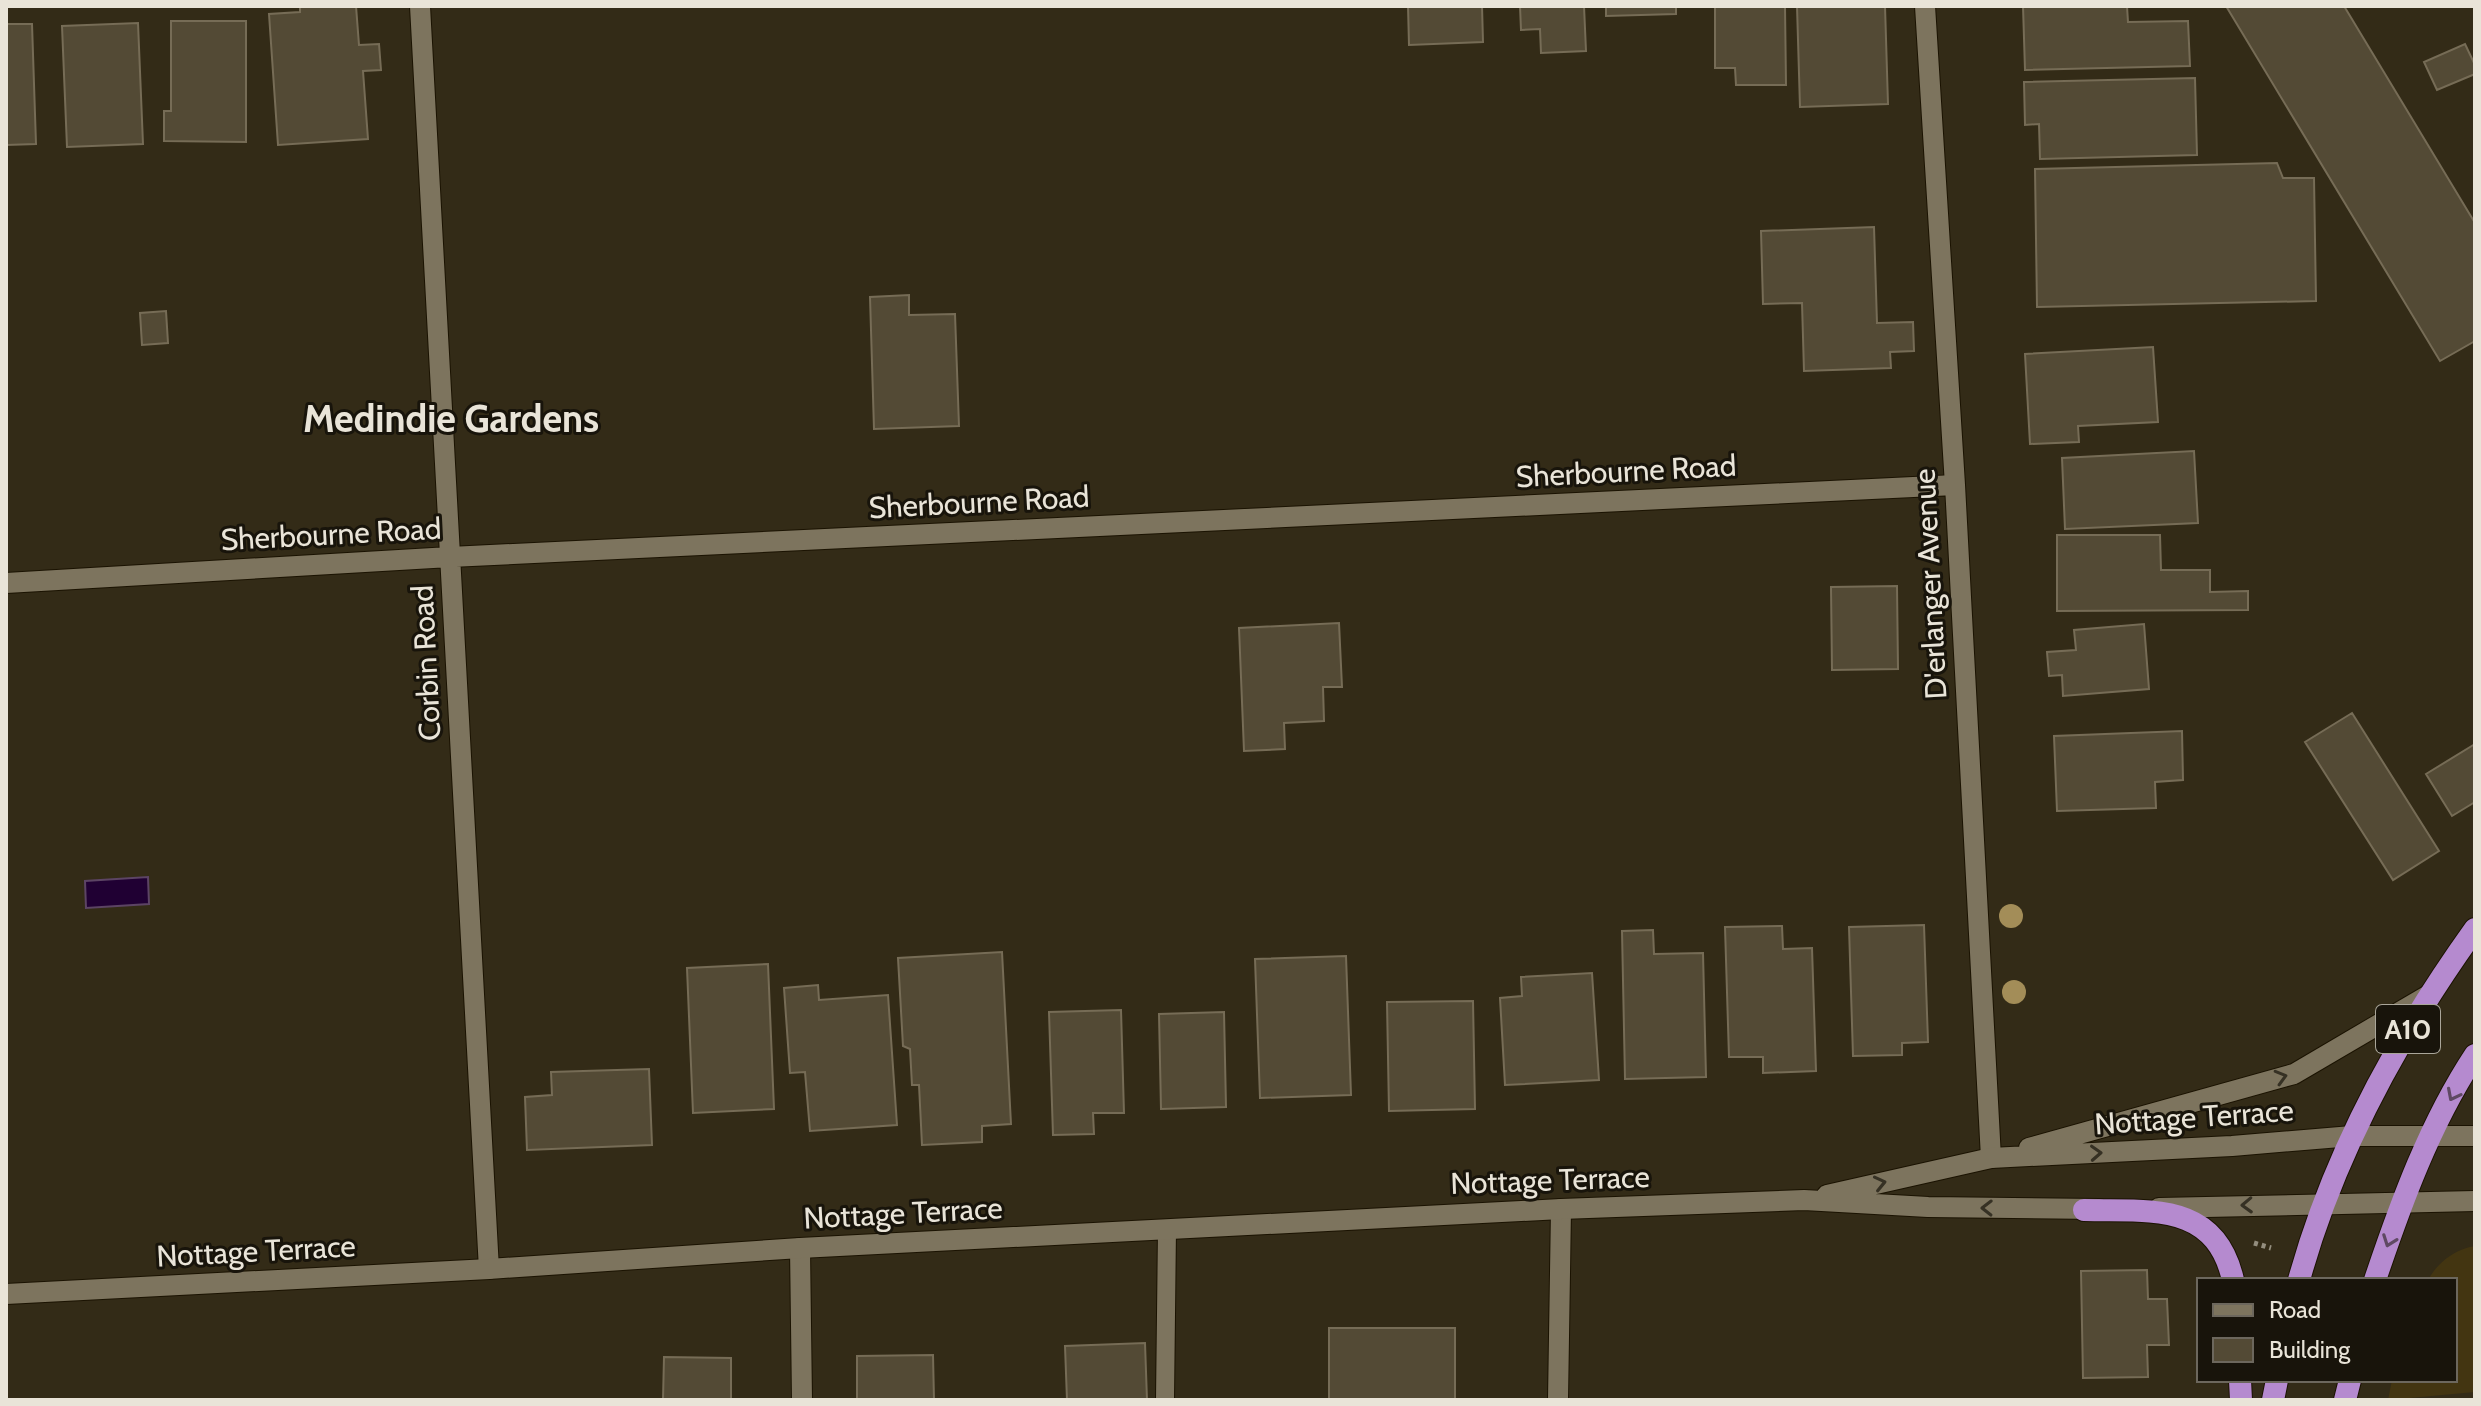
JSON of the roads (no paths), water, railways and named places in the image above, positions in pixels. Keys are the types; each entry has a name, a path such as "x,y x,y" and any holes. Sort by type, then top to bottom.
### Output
{"highway":[{"name":"A10","path":"2300,1278 2325,1202 2352,1136 2409,1026 2475,929"},
{"name":"A10","path":"2376,1278 2403,1202 2432,1136 2475,1055"},
{"path":"2084,1210 2163,1212 2193,1221 2217,1242 2232,1278"}],"street":[{"name":"Corbin Road","path":"420,6 489,1269"},
{"name":"D'erlanger Avenue","path":"1925,6 1955,485 1991,1158"},
{"name":"Sherbourne Road","path":"6,583 450,557 1955,485"},
{"path":"1991,1158 2294,1074 2432,993"},
{"name":"Nottage Terrace","path":"1804,1200 1991,1158 2352,1136 2475,1136"},
{"name":"Nottage Terrace","path":"6,1294 489,1269 800,1248 1561,1209 1804,1200 1928,1207 2084,1210 2325,1202 2475,1201"},
{"path":"1558,1400 1561,1209"},
{"path":"800,1248 802,1400"}],"lane":[{"path":"1165,1400 1167,1229"}],"district":[{"name":"Medindie Gardens","path":"451,418"}]}
